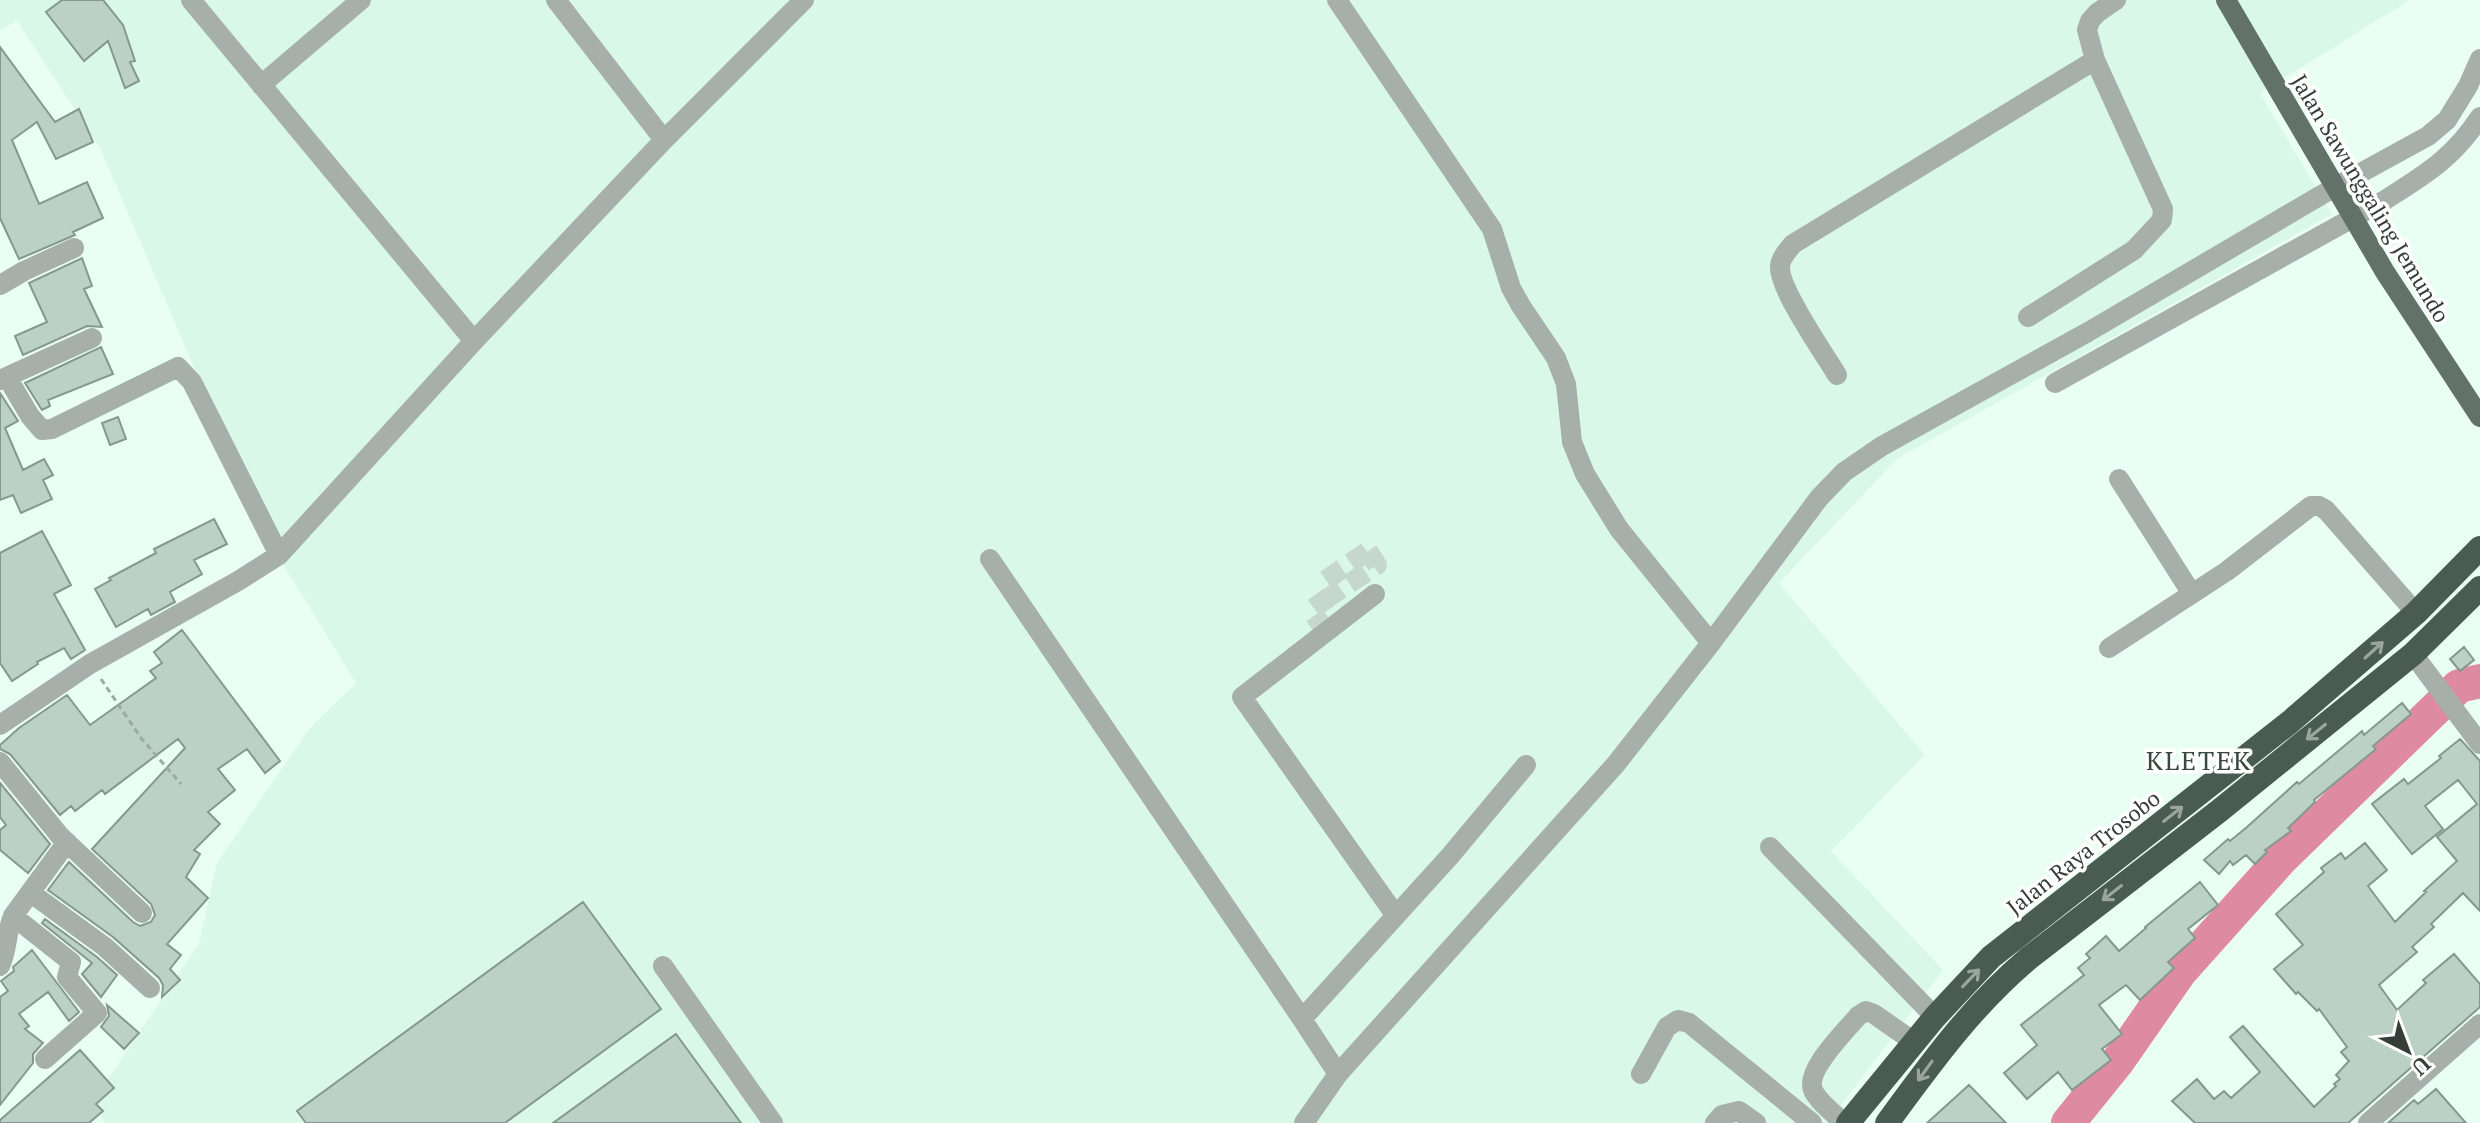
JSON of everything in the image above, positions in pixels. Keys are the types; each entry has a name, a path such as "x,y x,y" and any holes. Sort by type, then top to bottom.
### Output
{"highway":[{"name":"Jalan Raya Trosobo","path":"1846,1123 1935,1017 1991,957 2290,722 2416,613 2480,548"},
{"path":"1887,1123 1947,1041 1999,983 2413,654 2480,588"}],"main road":[{"name":"Jalan Sawunggaling Jemundo","path":"2226,0 2393,284 2480,417"}],"street":[{"path":"191,0 474,341"},
{"path":"261,85 361,0"},
{"path":"556,0 664,140"},
{"path":"0,725 90,664 279,555 474,341 664,140 804,0"},
{"path":"1337,0 1492,229 1511,288 1556,358 1566,384 1572,442 1585,474 1619,529 1711,643"},
{"path":"2028,317 2134,250 2162,220 2163,209 2095,60 2087,30 2097,13 2116,0"},
{"path":"1304,1123 1338,1074 1616,764 1819,498 1844,472 1882,446 2096,345 2344,202 2447,120 2480,59"},
{"path":"1837,375 1785,288 1780,267 1785,252 1793,244 2095,60"},
{"path":"2055,383 2096,345 2344,202 2385,200 2429,172 2463,142 2480,117"},
{"path":"0,285 74,248"},
{"path":"92,338 4,379 37,426 42,430 52,429 178,367 192,382 279,555"},
{"path":"2119,479 2192,594"},
{"path":"2109,648 2227,571 2311,506 2326,510 2416,613"},
{"path":"990,559 1338,1074"},
{"path":"1375,594 1242,697 1396,916"},
{"path":"2413,654 2477,740"},
{"path":"0,762 67,842 142,913"},
{"path":"1302,1019 1450,856 1526,765"},
{"path":"0,966 13,916 67,842"},
{"path":"1770,847 1935,1017"},
{"path":"31,893 105,947 150,988"},
{"path":"13,916 71,962 67,977 97,1013 45,1059"},
{"path":"663,966 773,1123"},
{"path":"1846,1123 1814,1093 1811,1081 1815,1069 1858,1016 1866,1011 1874,1014 1914,1042"},
{"path":"1641,1074 1667,1027 1678,1020 1689,1023 1812,1123"},
{"path":"2368,1123 2480,1024"},
{"path":"1715,1123 1722,1115 1739,1111 1756,1123"}],"path":[{"path":"90,664 141,738 181,784"}],"shaded area":[{"path":"0,0 2410,0 2260,93 2332,214 1897,459 1779,583 1925,755 1831,851 1943,970 1828,1123 104,1123 96,1097 199,943 217,863 309,729 356,683 268,540 100,148 17,21 0,30"}],"building":[{"path":"62,0 103,0 123,25 135,61 130,62 139,81 125,88 108,41 84,61 46,12"},
{"path":"0,47 55,122 79,109 93,142 56,159 37,122 12,140 39,204 87,182 103,218 73,232 75,235 19,259 0,218"},
{"path":"82,258 92,286 84,289 102,327 87,326 23,355 15,336 47,322 29,283"},
{"path":"101,347 113,374 48,400 50,406 42,410 25,383"},
{"path":"0,393 18,421 5,428 23,470 44,459 53,475 43,480 52,499 21,513 13,495 0,500"},
{"path":"118,417 126,439 110,445 102,423"},
{"path":"214,519 227,544 194,560 202,574 170,592 175,602 151,615 148,609 116,627 95,589 156,553 154,549"},
{"path":"42,531 71,585 54,594 85,650 71,659 64,648 37,662 12,681 0,663 0,553"},
{"path":"182,630 280,761 265,773 247,749 218,769 235,790 208,812 220,824 194,850 200,854 186,877 208,898 167,944 181,955 170,969 180,980 162,997 163,985 159,978 113,937 48,890 69,862 133,922 140,926 151,922 155,915 151,904 92,849 185,748 178,739 105,794 102,790 75,811 71,806 60,815 10,754 0,749 0,745 67,695 90,725 156,678 150,671 162,663 154,652"},
{"path":"2464,647 2474,660 2460,671 2450,659"},
{"path":"2402,703 2411,714 2373,746 2376,749 2314,800 2288,828 2291,831 2265,850 2267,852 2255,864 2246,855 2233,865 2230,861 2219,874 2204,860 2297,782 2299,784 2362,731 2364,735"},
{"path":"2460,739 2480,761 2480,911 2463,893 2412,947 2417,952 2379,985 2397,1010 2426,983 2423,980 2454,954 2480,984 2480,1007 2348,1123 2195,1123 2172,1101 2197,1079 2214,1099 2224,1091 2231,1098 2260,1072 2230,1037 2243,1026 2314,1107 2336,1086 2334,1084 2340,1079 2336,1075 2349,1061 2341,1052 2347,1047 2319,1009 2317,1011 2298,992 2296,994 2274,969 2303,945 2276,914 2324,872 2321,868 2341,853 2345,859 2365,843 2387,870 2368,886 2395,922 2457,861 2437,837 2477,804 2458,780 2425,806 2443,829 2412,854 2372,804 2404,779 2408,784"},
{"path":"0,783 50,844 28,873 0,850 0,830 6,825 0,817"},
{"path":"2200,882 2218,905 2188,929 2195,938 2168,962 2174,968 2140,1000 2126,985 2099,1005 2122,1034 2102,1049 2111,1060 2072,1090 2058,1072 2027,1099 2004,1073 2037,1045 2021,1025 2084,975 2078,968 2090,958 2086,954 2106,936 2119,951"},
{"path":"583,902 661,1009 505,1123 306,1123 297,1111"},
{"path":"45,919 117,975 101,997 82,974 92,963 42,923"},
{"path":"32,950 79,1012 69,1021 48,992 19,1014 29,1026 25,1029 43,1043 33,1054 33,1063 0,1105 0,997 8,991 1,981"},
{"path":"107,1005 139,1033 124,1049 101,1027 109,1016"},
{"path":"676,1034 741,1123 553,1123"},
{"path":"80,1050 114,1088 96,1104 103,1111 89,1123 0,1123 0,1120"},
{"path":"1969,1085 2006,1123 1927,1123"},
{"path":"2436,1089 2466,1123 2388,1123 2414,1100 2418,1104"}],"waterway":[{"path":"2068,1123 2118,1061 2180,972 2282,858 2459,686 2480,681"}],"tunnel":[{"path":"1368,551 1377,565 1332,595 1323,582 1368,551"},
{"path":"1326,632 1311,610 1332,595"}],"district":[{"name":"KLETEK","path":"2199,760"}]}
